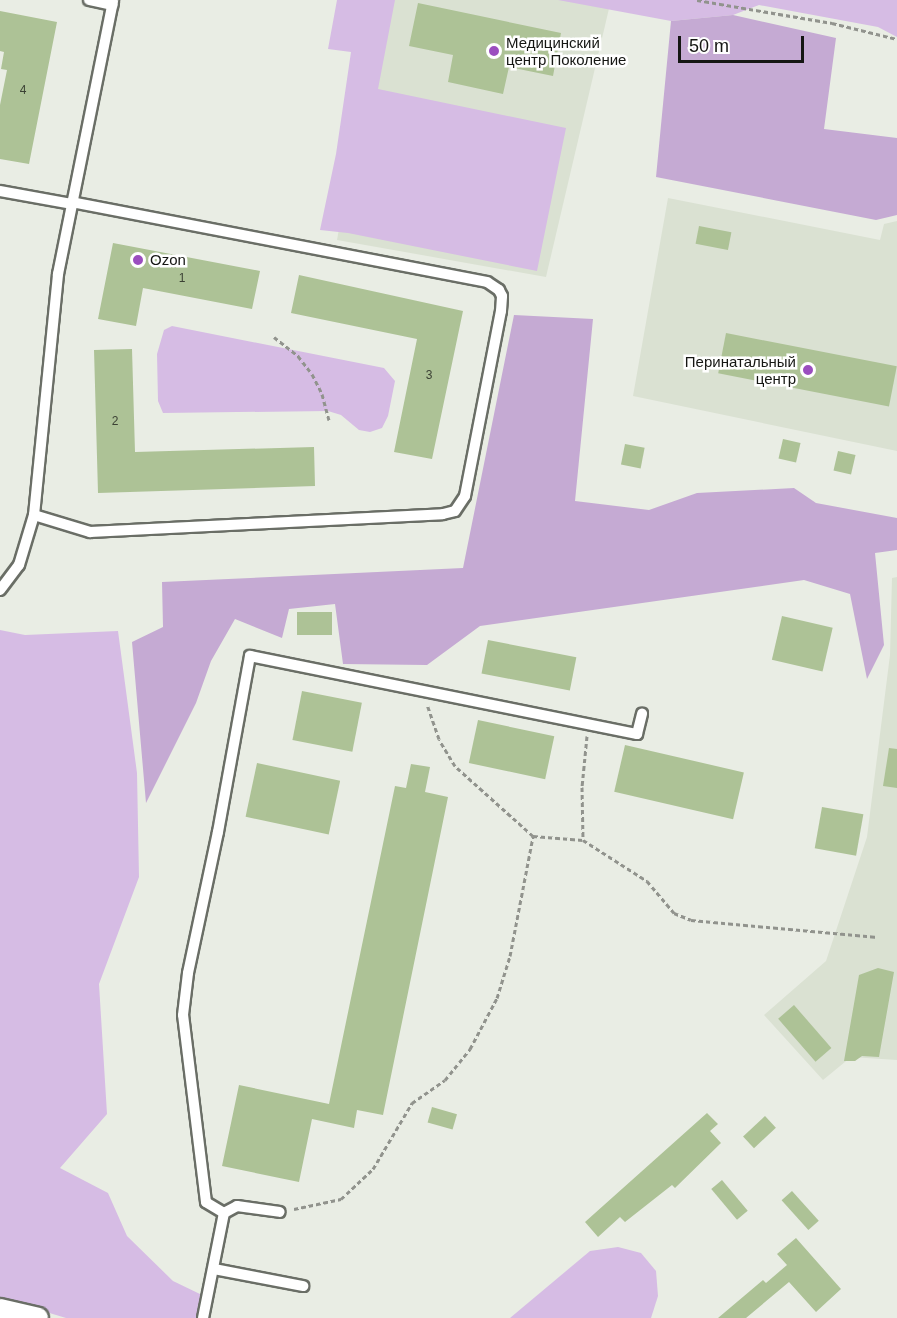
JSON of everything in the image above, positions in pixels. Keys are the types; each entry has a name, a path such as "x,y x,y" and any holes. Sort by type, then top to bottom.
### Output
{"street":[{"path":"0,1309 38,1318"}],"lane":[{"path":"0,590 19,565 34,515 50,336 58,274 113,2 89,0"},
{"path":"0,191 487,282 502,296 465,496 455,511 443,514 90,532 34,515"},
{"path":"224,1213 206,1202 183,1015 188,973 218,832 250,656 637,734 642,714"},
{"path":"224,1213 237,1206 280,1212"},
{"path":"202,1318 224,1213"},
{"path":"214,1269 303,1286"}],"path":[{"path":"697,0 832,23 897,39"},
{"path":"274,337 298,356 312,374 322,394 329,420"},
{"path":"421,691 440,739 455,766 533,836 583,840 647,881 674,913 691,920 877,937"},
{"path":"583,840 582,787 588,724"},
{"path":"280,1212 341,1199 373,1168 412,1103 445,1080 470,1049 497,998 510,956 533,836"}],"shaded area":[{"path":"337,0 395,0 378,89 566,128 537,271 348,233 320,230 336,154 351,52 328,49"},
{"path":"380,0 611,0 546,277 337,240"},
{"path":"558,0 897,0 897,37 878,27 759,5 733,15 671,21"},
{"path":"733,15 836,38 824,129 897,138 897,215 876,220 656,177 671,21"},
{"path":"668,198 880,240 884,224 897,221 897,451 633,396"},
{"path":"514,315 593,319 575,501 649,510 697,493 794,488 816,503 897,518 897,550 875,553 884,645 867,679 850,594 804,580 480,626 427,665 343,664 335,604 289,609 282,638 235,619 211,661 196,703 146,803 132,642 163,627 162,582 463,568"},
{"path":"172,326 384,368 395,381 388,416 382,428 370,432 359,430 341,415 328,411 163,413 158,401 157,354 164,330"},
{"path":"897,577 897,1060 851,1057 823,1080 764,1015 826,961 867,837 890,655 892,578"},
{"path":"0,630 25,635 118,631 137,773 139,877 99,984 107,1114 60,1168 108,1193 127,1236 173,1281 202,1295 197,1318 66,1318 0,1298"},
{"path":"618,1247 641,1253 656,1271 658,1296 651,1318 510,1318 590,1251"}],"building":[{"name":"Медицинский центр Поколение","path":"418,3 561,33 553,76 509,67 503,94 448,82 453,55 409,46"},
{"path":"0,11 57,22 29,164 0,159 0,105 7,70 1,69 4,52 0,51"},
{"path":"699,226 731,232 728,250 696,244"},
{"path":"113,243 260,271 252,309 143,288 136,326 98,319"},
{"path":"299,275 463,311 432,459 394,452 417,339 291,313"},
{"name":"Перинатальный центр","path":"726,333 897,366 889,406 718,373"},
{"path":"132,349 135,452 314,447 315,486 98,493 94,350"},
{"path":"783,439 801,443 796,463 779,458"},
{"path":"625,444 645,448 641,468 621,465"},
{"path":"838,451 856,455 851,475 834,470"},
{"path":"297,612 332,612 332,635 297,635"},
{"path":"782,616 833,628 823,672 772,660"},
{"path":"488,640 576,657 570,691 482,673"},
{"path":"302,691 362,703 352,752 292,740"},
{"path":"478,720 554,736 545,779 469,763"},
{"path":"625,745 744,772 733,819 614,792"},
{"path":"889,748 897,749 897,788 883,786"},
{"path":"257,763 340,781 329,834 246,817"},
{"path":"411,764 430,767 425,792 448,797 383,1115 357,1110 354,1128 312,1119 299,1182 222,1166 239,1085 329,1104 395,786 406,788"},
{"path":"822,807 863,814 856,856 815,848"},
{"path":"878,968 894,972 879,1057 862,1056 855,1061 844,1061 859,975"},
{"path":"794,1005 831,1048 816,1062 778,1019"},
{"path":"432,1107 457,1114 453,1130 428,1122"},
{"path":"707,1113 718,1124 710,1131 721,1143 675,1188 672,1185 625,1222 620,1217 598,1237 585,1222"},
{"path":"765,1116 776,1128 754,1148 743,1136"},
{"path":"722,1180 748,1211 737,1220 711,1189"},
{"path":"792,1191 819,1221 808,1230 782,1200"},
{"path":"796,1238 841,1289 816,1312 789,1282 746,1318 718,1318 763,1280 766,1283 787,1265 777,1254"}],"place":[{"name":"Медицинский центр Поколение","path":"494,51"},
{"name":"Ozon","path":"138,260"},
{"name":"Перинатальный центр","path":"808,370"}]}
